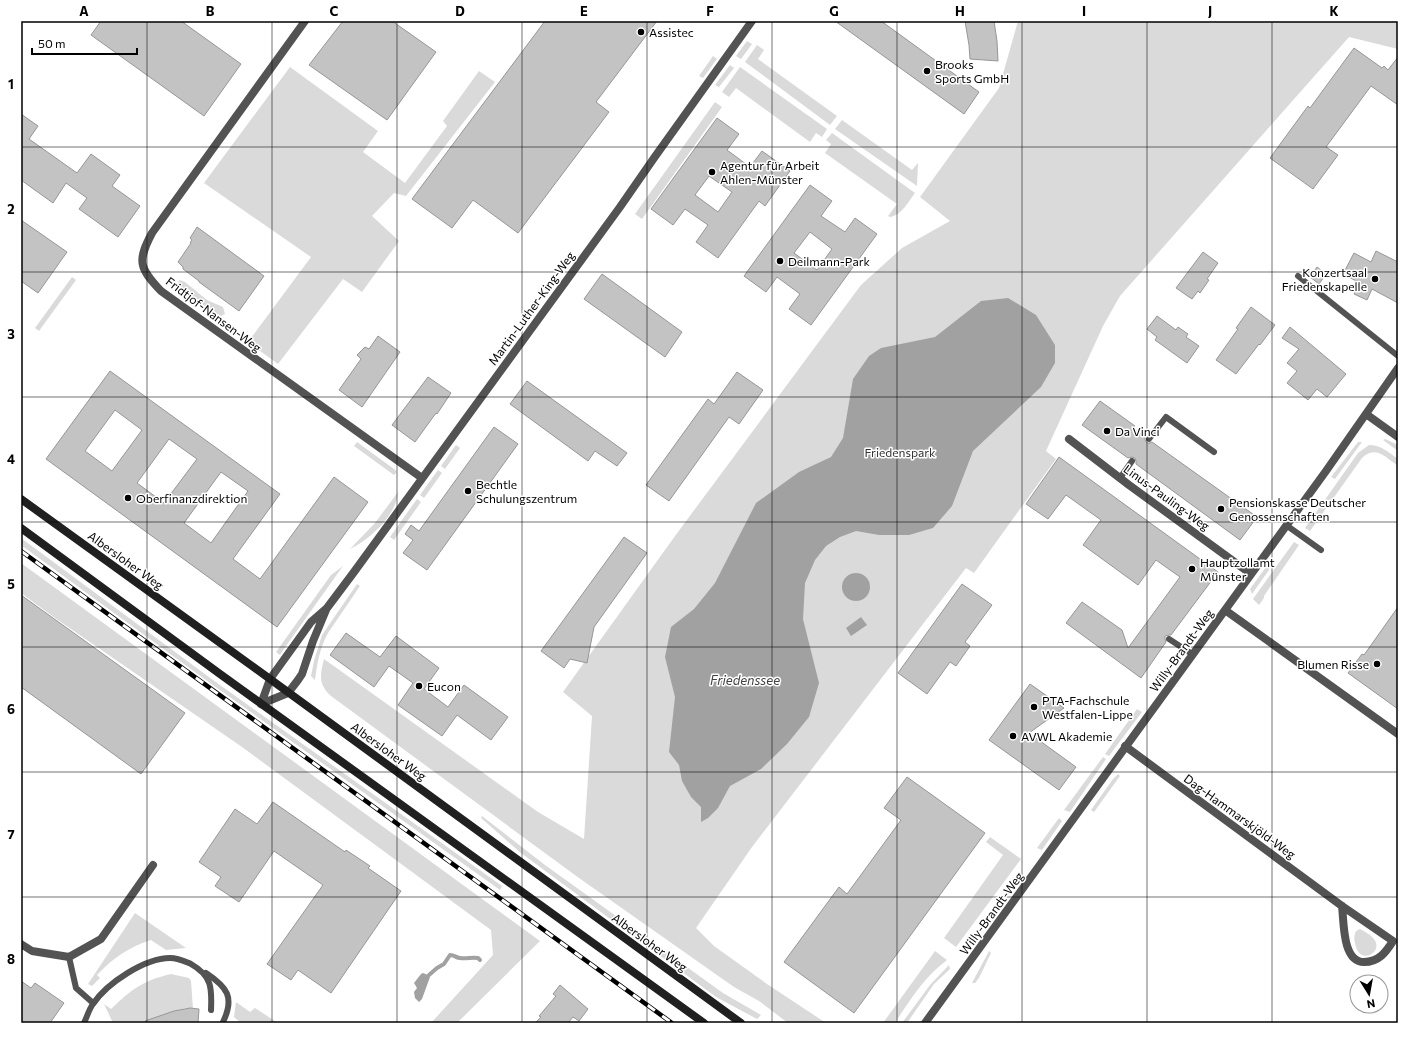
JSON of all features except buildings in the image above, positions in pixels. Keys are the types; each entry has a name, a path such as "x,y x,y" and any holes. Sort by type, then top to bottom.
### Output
{"main road":[{"name":"Albersloher Weg","path":"21,499 741,1023"},
{"path":"21,528 261,704 704,1023"}],"street":[{"name":"Fridtjof-Nansen-Weg","path":"305,21 152,233 144,248 142,262 150,280 161,291 422,478"},
{"name":"Martin-Luther-King-Weg","path":"261,704 270,679 311,622 327,608 620,207 752,21"},
{"name":"Willy-Brandt-Weg","path":"925,1023 1251,574 1398,368"},
{"path":"1366,414 1398,437"},
{"name":"Linus-Pauling-Weg","path":"1069,439 1251,574"},
{"name":"Martin-Luther-King-Weg","path":"288,693 302,674 313,641 327,608"},
{"path":"1225,610 1398,734"},
{"path":"261,704 288,693"},
{"name":"Dag-Hammarskjöld-Weg","path":"1125,746 1342,906 1393,940 1385,953 1377,959 1368,962 1359,962 1354,959 1347,947 1342,906"},
{"path":"21,944 32,951 69,957 102,939 153,865"}],"lane":[{"path":"1298,276 1398,356"},
{"path":"1149,439 1166,417 1214,452"},
{"path":"1120,478 1132,461"},
{"path":"1286,525 1321,550"},
{"path":"1169,639 1192,654"},
{"path":"69,957 76,988 93,1003"},
{"path":"84,1023 93,1003 117,980 146,964 171,958 182,960 198,968 215,979 227,991 227,1011 223,1022"},
{"path":"198,968 208,978 211,986 211,1010"}],"green space":[{"name":"Friedenspark","path":"1018,21 1398,21 1398,49 1349,37 1120,296 1103,326 1046,451 1056,459 974,573 966,568 752,847 696,928 714,946 767,984 826,1023 788,1023 759,1001 734,987 579,878 331,696 324,687 321,679 324,659 538,812 584,839 592,716 563,692 675,536 861,285 902,248 950,221 920,197 999,88"},
{"path":"747,41 752,44 741,59 736,56"},
{"path":"757,45 764,50 758,59 837,116 830,125 745,62"},
{"path":"713,56 717,59 703,78 699,76"},
{"path":"730,65 734,68 719,87 715,85"},
{"path":"290,67 378,131 363,152 405,183 447,126 443,121 479,71 495,82 406,196 394,193 372,216 399,241 362,292 343,279 278,364 248,342 311,257 204,183"},
{"path":"740,67 827,129 822,137 816,133 810,142 736,88 729,97 722,92"},
{"path":"715,102 722,107 642,219 635,214"},
{"path":"842,120 912,170 918,163 917,186 835,129"},
{"path":"832,133 915,193 898,214 890,217 888,216 897,204 825,153 831,144 826,140"},
{"path":"72,277 76,280 39,331 35,328"},
{"path":"180,280 185,282 207,300 223,307 225,314 221,316 217,314 196,299 180,285 178,282"},
{"path":"1385,439 1398,445 1398,451 1383,440"},
{"path":"357,442 397,472 394,475 354,446"},
{"path":"1358,442 1362,442 1335,479 1331,477"},
{"path":"456,445 460,448 445,469 441,466"},
{"path":"1369,445 1381,448 1398,459 1398,466 1385,456 1376,452 1367,454 1362,458 1310,531 1305,528 1358,453"},
{"path":"438,470 442,473 424,498 420,495"},
{"path":"398,492 393,509 381,526 365,540 350,549 375,523"},
{"path":"417,499 421,502 394,540 390,537"},
{"path":"21,538 213,680 502,886 500,890 210,683 21,545"},
{"path":"1294,542 1299,545 1259,605 1253,599"},
{"path":"21,563 540,941 457,1023 431,1023 493,955 491,930 242,747 21,593"},
{"path":"343,566 280,655 276,652 331,575"},
{"path":"1266,567 1269,568 1269,570 1252,594 1250,589"},
{"path":"357,584 360,586 325,638 319,656 315,680 311,676 322,635"},
{"path":"1137,709 1142,712 1109,756 1105,754"},
{"path":"1103,757 1106,759 1070,812 1064,810"},
{"path":"1118,774 1120,776 1094,812 1091,810 1113,779"},
{"path":"482,816 545,865 723,993 761,1015 757,1019 716,997 521,853 481,818"},
{"path":"1059,818 1062,821 1042,850 1037,848"},
{"path":"990,837 1021,859 956,947 944,938 1003,855 986,842"},
{"path":"135,913 186,948 166,950 151,940 128,950 115,958 97,975 100,978 92,986 88,984"},
{"path":"1360,929 1370,935 1376,943 1374,952 1370,955 1361,955 1357,950 1354,937 1356,931"},
{"path":"935,951 947,960 924,981 895,1023 883,1023"},
{"path":"989,951 991,953 979,978 975,983 972,983"},
{"path":"949,965 950,969 934,984 907,1023 902,1023 930,985"},
{"path":"171,974 189,978 191,981 193,1009 182,1009 147,1024 113,1023 104,1004 111,1009 125,996 138,987 152,980"},
{"path":"236,1002 250,1012 255,1008 278,1023 241,1023 234,1017"}],"water":[{"name":"Friedenssee","path":"1008,298 1036,315 1055,345 1055,363 1041,387 973,451 952,506 933,528 909,535 879,535 856,531 840,537 826,546 815,560 805,583 803,619 819,683 809,717 787,744 761,769 730,786 718,808 708,818 701,822 701,807 691,797 682,781 679,765 669,752 675,697 665,657 671,627 694,609 715,583 756,503 799,472 831,457 843,438 853,379 869,356 881,348 935,337 981,301"},
{"path":"856,573 866,577 870,587 866,597 856,601 846,597 842,587 846,577"},
{"path":"861,617 867,625 851,636 846,628"},
{"path":"423,973 430,977 422,999 419,1002 415,998 414,992 417,988 414,983"}],"waterway":[{"path":"429,975 444,964 450,955 459,958 478,958 480,960"}],"railway":[{"path":"21,551 672,1023"}],"place":[{"name":"Assistec","path":"641,32"},
{"name":"Brooks Sports GmbH","path":"927,71"},
{"name":"Agentur für Arbeit Ahlen-Münster","path":"712,172"},
{"name":"Deilmann-Park","path":"780,261"},
{"name":"Konzertsaal Friedenskapelle","path":"1375,279"},
{"name":"Da Vinci","path":"1107,431"},
{"name":"Bechtle Schulungszentrum","path":"468,491"},
{"name":"Oberfinanzdirektion","path":"128,498"},
{"name":"Pensionskasse Deutscher Genossenschaften","path":"1221,509"},
{"name":"Hauptzollamt Münster","path":"1192,569"},
{"name":"Blumen Risse","path":"1377,664"},
{"name":"Eucon","path":"419,686"},
{"name":"PTA-Fachschule Westfalen-Lippe","path":"1034,707"},
{"name":"AVWL Akademie","path":"1013,736"}]}
